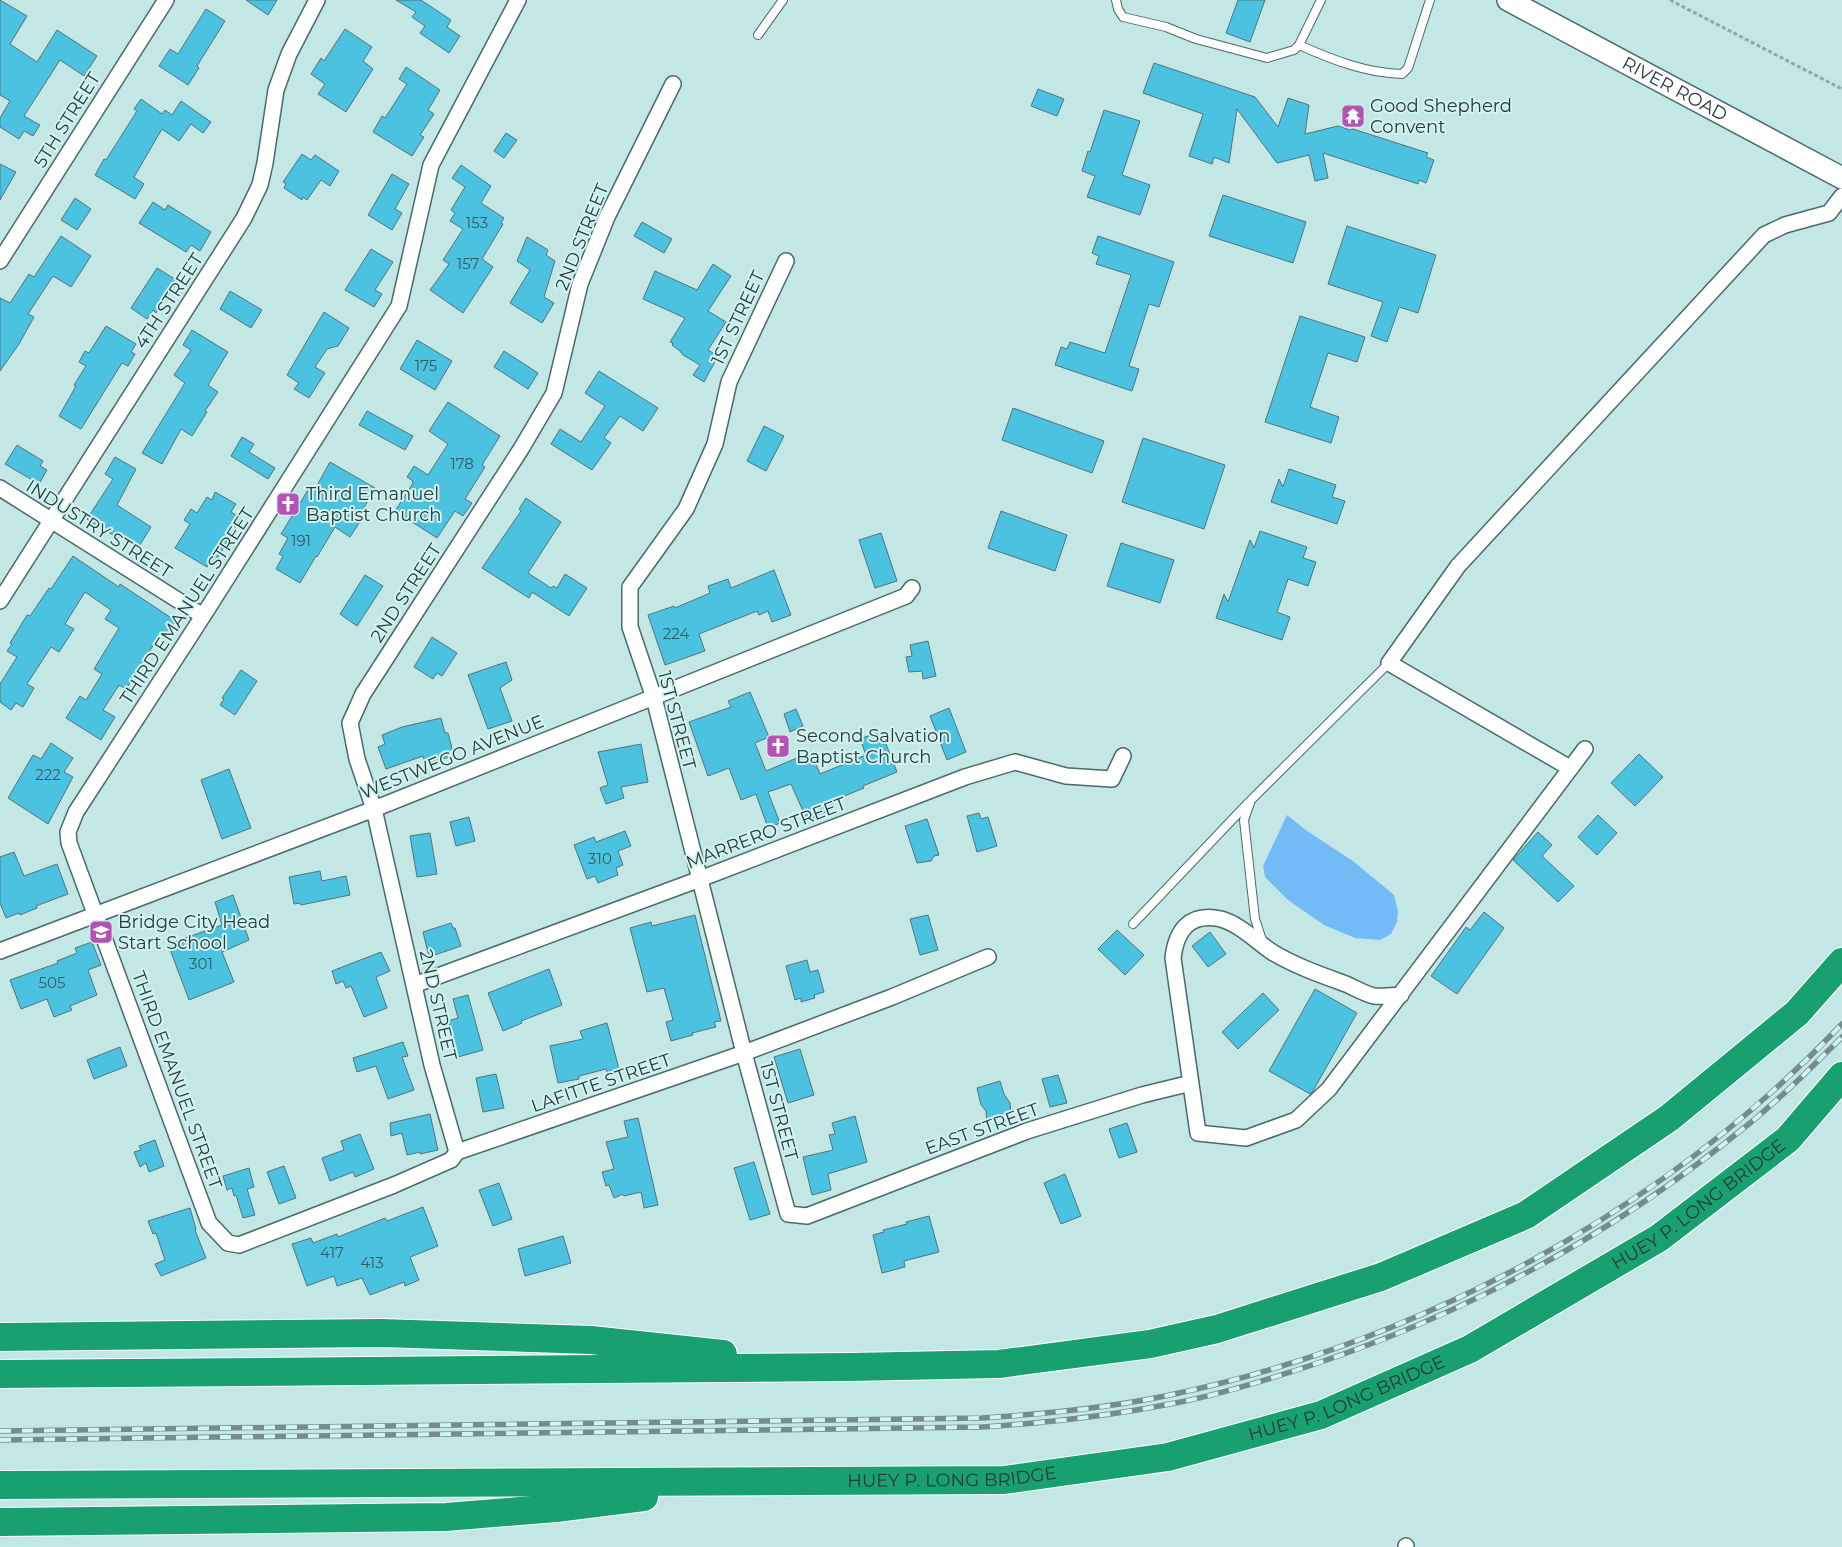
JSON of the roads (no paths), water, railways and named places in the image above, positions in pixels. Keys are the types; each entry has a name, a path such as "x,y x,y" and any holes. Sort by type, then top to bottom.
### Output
{"highway":[{"path":"0,1374 851,1367 999,1364 1150,1344 1217,1329 1381,1277 1526,1215 1661,1124 1797,1013 1842,962"},
{"name":"HUEY P. LONG BRIDGE","path":"759,1482 1004,1480 1168,1457 1320,1415 1470,1349 1660,1238 1788,1139 1842,1076"},
{"path":"0,1336 380,1333 591,1340 851,1367"},
{"path":"0,1485 759,1482"},
{"path":"0,1522 446,1518 556,1508 759,1482"}],"street":[{"name":"5TH STREET","path":"0,261 166,0"},
{"name":"4TH STREET","path":"0,601 244,218 262,178 276,90 289,54 317,0"},
{"name":"THIRD EMANUEL STREET","path":"228,1243 209,1223 69,843 68,832 76,812 203,616 399,306 431,165 518,0"},
{"name":"RIVER ROAD","path":"1508,0 1842,178"},
{"name":"2ND STREET","path":"457,1152 432,1065 374,809 356,760 350,723 363,694 521,449 554,393 580,284 607,217 673,84"},
{"path":"1570,768 1389,663 1458,566 1764,235 1785,225 1829,214 1842,196"},
{"name":"1ST STREET","path":"786,261 729,382 716,444 686,509 630,587 630,627 654,698 744,1053 788,1214"},
{"name":"INDUSTRY STREET","path":"0,488 203,616"},
{"name":"WESTWEGO AVENUE","path":"0,951 374,809 654,698 906,596 912,588"},
{"path":"1401,995 1374,996 1304,968 1264,946 1232,923 1220,919 1206,918 1192,922 1181,930 1175,943 1173,958 1198,1133 1246,1138 1296,1120 1329,1089 1401,995 1585,749"},
{"name":"MARRERO STREET","path":"414,985 700,879 965,777 1014,762 1066,776 1112,779 1123,756"},
{"name":"LAFITTE STREET","path":"228,1243 239,1245 394,1185 451,1160 457,1152 744,1053 892,997 988,957"},
{"name":"EAST STREET","path":"788,1214 808,1216 1027,1131 1142,1095 1191,1083"}],"lane":[{"path":"758,35 783,0"},
{"path":"1116,0 1118,9 1123,17 1166,26 1196,39 1267,58 1294,50 1299,45 1321,0"},
{"path":"1299,45 1329,59 1351,66 1382,73 1402,74 1408,68 1430,0"},
{"path":"1133,924 1251,800 1389,663"},
{"path":"1251,800 1244,820 1255,919 1264,946"}],"water":[{"path":"1287,815 1307,831 1353,861 1394,895 1398,911 1397,922 1391,934 1380,940 1355,938 1324,925 1288,900 1265,877 1263,866"}],"railway":[{"path":"0,1431 982,1418 1076,1410 1170,1395 1264,1371 1356,1341 1446,1303 1534,1259 1618,1209 1698,1153 1773,1091 1842,1024"},
{"path":"0,1440 982,1427 1100,1415 1147,1408 1225,1392 1279,1376 1375,1343 1432,1319 1543,1264 1649,1199 1700,1162 1774,1103 1842,1037"}],"place":[{"name":"Good Shepherd Convent","path":"1353,116"},
{"name":"Third Emanuel Baptist Church","path":"288,504"},
{"name":"Second Salvation Baptist Church","path":"778,746"},
{"name":"Bridge City Head Start School","path":"101,932"}]}
